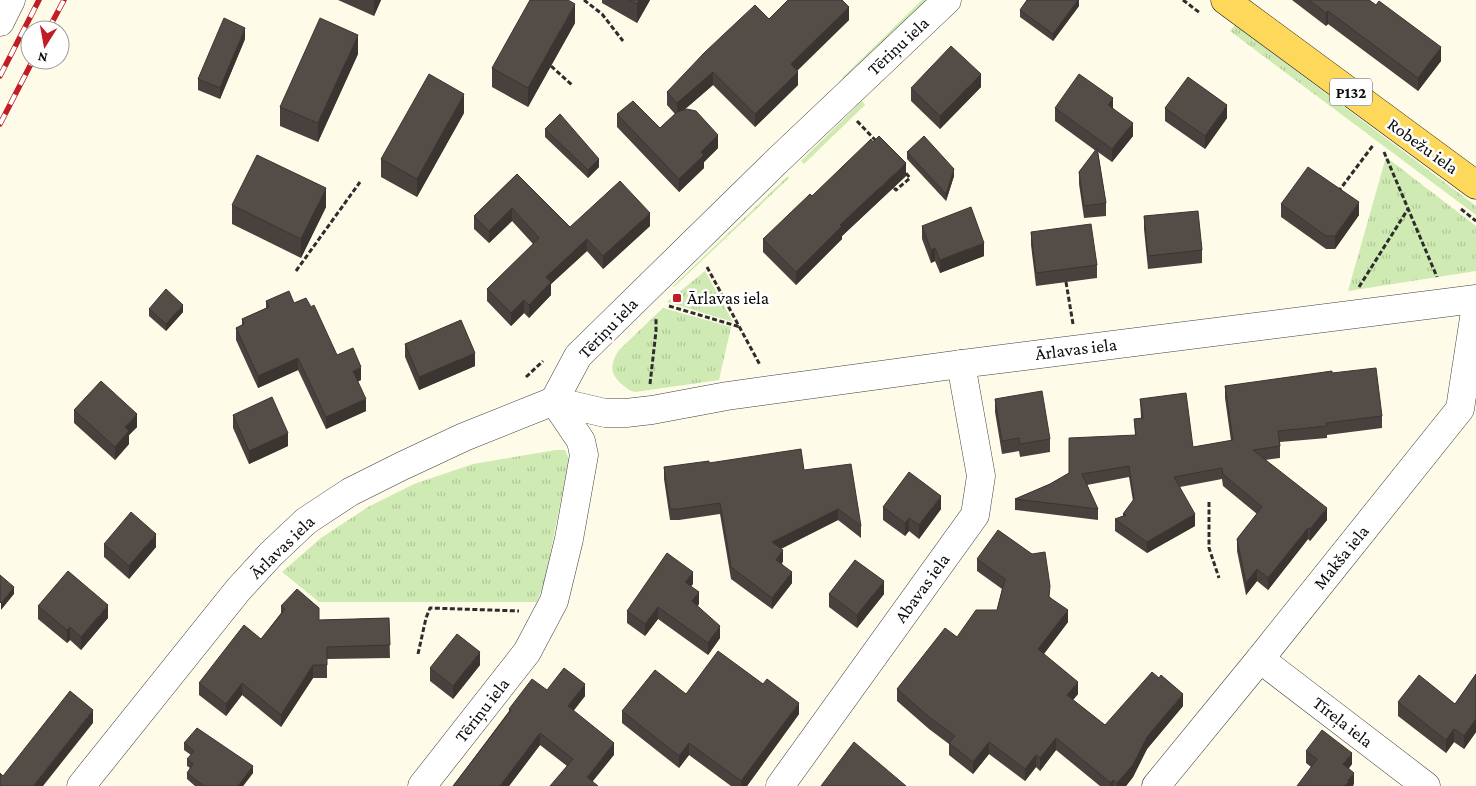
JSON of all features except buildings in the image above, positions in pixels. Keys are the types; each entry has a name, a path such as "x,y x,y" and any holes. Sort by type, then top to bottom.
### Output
{"main road":[{"name":"Robežu iela","path":"1225,0 1476,184"}],"street":[{"path":"0,22 11,0"},
{"name":"Tēriņu iela","path":"422,786 527,652 554,601 569,539 584,455 581,440 554,401 578,356 777,161 947,0"},
{"name":"Ārlavas iela","path":"81,786 238,590 271,554 306,521 350,492 402,466 554,401 605,413 626,413 727,396 961,364 1476,299"},
{"name":"Makša iela","path":"1156,786 1460,409 1476,305"},
{"name":"Abavas iela","path":"780,786 975,515 980,476 961,364"},
{"name":"Tīreļa iela","path":"1260,659 1426,786"}],"path":[{"path":"584,0 602,14 623,41"},
{"path":"551,66 572,85"},
{"path":"854,118 878,143"},
{"path":"1334,198 1374,144"},
{"path":"1384,151 1438,280"},
{"path":"894,188 896,190 910,178 904,171"},
{"path":"296,271 360,182"},
{"path":"1355,292 1408,209"},
{"path":"706,264 762,368"},
{"path":"1066,282 1073,326"},
{"path":"661,304 740,327"},
{"path":"650,385 656,315"},
{"path":"1209,502 1209,548 1219,578"},
{"path":"418,654 430,608 513,610 546,617"}],"green space":[{"path":"922,0 926,0 844,80 842,78"},
{"path":"1235,25 1476,206 1476,215 1230,31"},
{"path":"862,101 865,105 804,164 801,161"},
{"path":"1386,157 1476,226 1476,271 1348,291"},
{"path":"788,176 789,178 673,286"},
{"path":"705,271 733,322 667,302"},
{"path":"663,308 731,327 719,380 635,392 619,382 612,370 616,355"},
{"path":"565,450 569,459 545,580 537,602 319,602 282,572 321,538 368,507 414,484 473,464"}],"railway":[{"path":"0,76 39,0"},
{"path":"53,20 64,0"},
{"path":"0,124 28,70"}],"place":[{"name":"Ārlavas iela","path":"677,298"}]}
